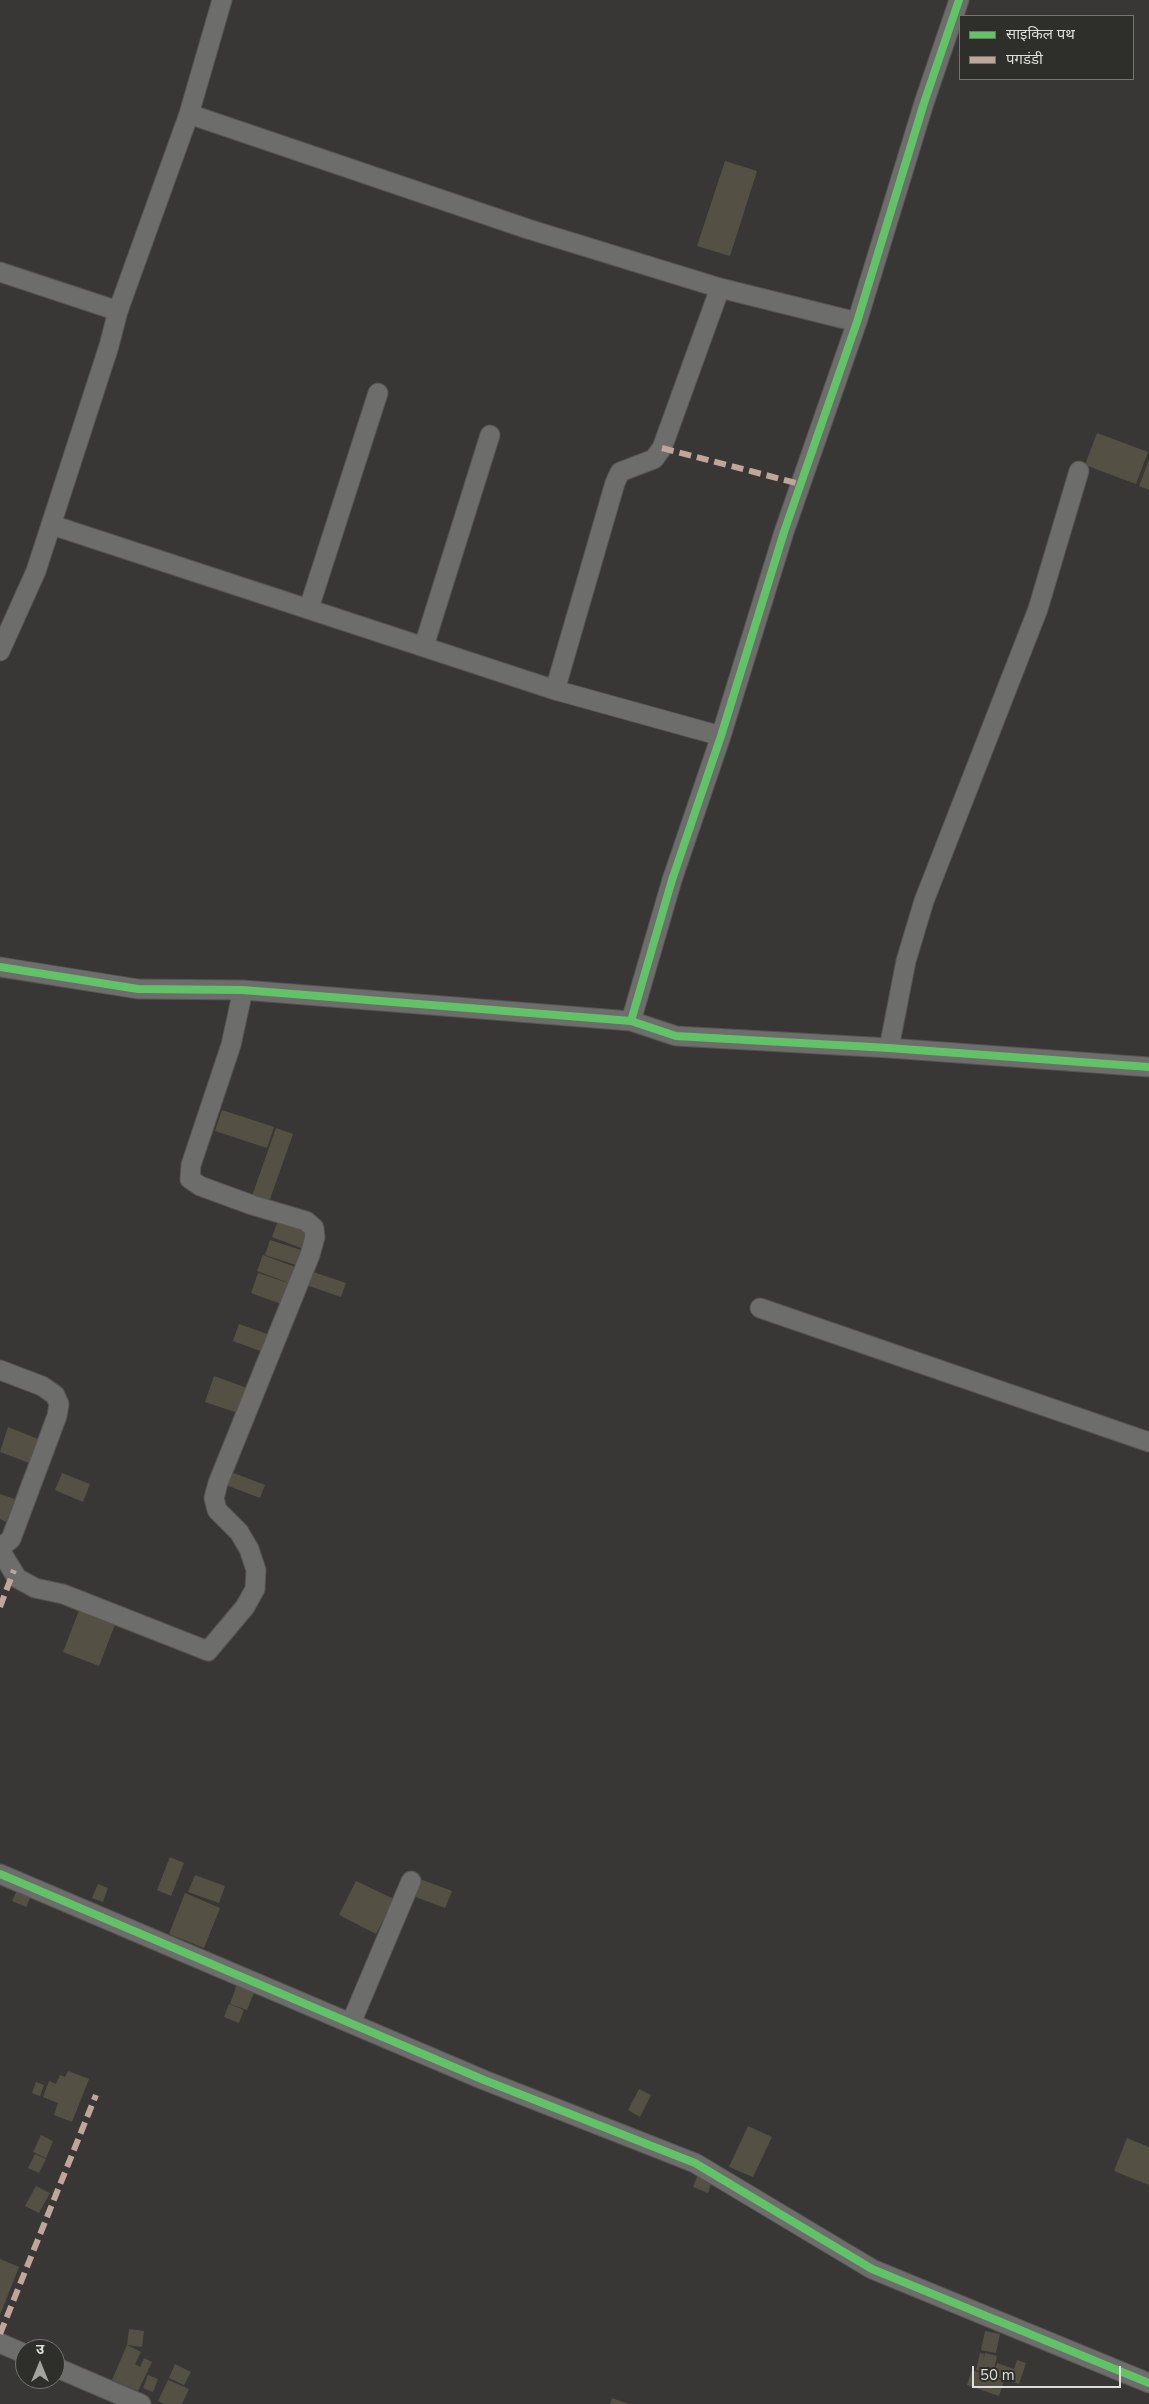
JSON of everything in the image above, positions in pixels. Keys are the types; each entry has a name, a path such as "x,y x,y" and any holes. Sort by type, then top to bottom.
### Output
{"street":[{"path":"0,651 36,571 52,525 109,346 118,311 189,114 222,0"},
{"path":"631,1021 672,880 721,736 784,532 857,322 924,103 959,0"},
{"path":"189,114 510,223 720,288 857,322"},
{"path":"0,272 118,311"},
{"path":"555,690 615,483 620,472 654,458 662,448 720,288"},
{"path":"309,608 378,393"},
{"path":"424,646 490,435"},
{"path":"889,1048 906,961 921,910 1038,609 1079,471"},
{"path":"52,525 555,690 721,736"},
{"path":"0,967 138,989 243,990 631,1021 676,1036 889,1048 1149,1067"},
{"path":"0,1370 42,1386 54,1394 59,1404 57,1416 11,1539 0,1549 17,1578 35,1588 63,1594 208,1651 244,1607 255,1589 256,1570 249,1549 239,1532 217,1510 214,1498 218,1482 310,1255 315,1237 314,1228 306,1221 252,1205 200,1186 190,1179 191,1165 231,1045 243,990"},
{"path":"760,1308 1149,1442"},
{"path":"0,1874 484,2080 696,2163 872,2269 1149,2383"},
{"path":"351,2023 411,1881"},
{"path":"0,2343 15,2350"},
{"path":"65,2371 141,2404"}],"building":[{"path":"725,161 757,171 730,256 697,246"},
{"path":"1097,433 1148,452 1136,484 1085,465"},
{"path":"1149,460 1149,490 1139,486"},
{"path":"222,1110 274,1127 267,1148 215,1131"},
{"path":"276,1128 293,1134 269,1202 252,1196"},
{"path":"279,1218 311,1230 304,1249 272,1237"},
{"path":"270,1240 301,1250 296,1265 265,1255"},
{"path":"263,1255 295,1267 289,1283 257,1271"},
{"path":"310,1271 346,1283 341,1297 306,1285"},
{"path":"258,1273 288,1283 281,1304 251,1293"},
{"path":"239,1324 270,1335 263,1352 233,1341"},
{"path":"214,1376 247,1388 238,1413 205,1402"},
{"path":"8,1427 38,1439 29,1463 0,1452"},
{"path":"231,1472 265,1485 260,1498 226,1485"},
{"path":"62,1473 90,1484 83,1502 55,1490"},
{"path":"0,1494 15,1499 6,1522 0,1519"},
{"path":"80,1608 116,1622 99,1666 63,1652"},
{"path":"170,1857 184,1863 171,1896 157,1890"},
{"path":"195,1875 225,1886 219,1903 188,1892"},
{"path":"420,1879 452,1891 445,1908 413,1896"},
{"path":"356,1881 394,1899 376,1934 339,1915"},
{"path":"20,1884 34,1890 26,1907 12,1901"},
{"path":"98,1884 108,1888 103,1902 92,1898"},
{"path":"185,1893 220,1908 204,1948 169,1934"},
{"path":"239,1978 257,1985 247,2010 230,2004"},
{"path":"229,2004 244,2010 239,2023 224,2017"},
{"path":"68,2071 89,2079 72,2122 54,2115 58,2103 43,2097 49,2081 56,2084 60,2075 65,2077"},
{"path":"36,2082 44,2085 40,2096 32,2093"},
{"path":"639,2089 651,2095 640,2117 628,2110"},
{"path":"748,2126 772,2137 753,2177 729,2167"},
{"path":"41,2135 53,2141 46,2158 33,2152"},
{"path":"1127,2138 1149,2147 1149,2185 1114,2171"},
{"path":"35,2154 46,2159 39,2173 28,2168"},
{"path":"699,2172 713,2178 708,2193 693,2187"},
{"path":"36,2186 50,2193 39,2213 25,2206"},
{"path":"0,2259 19,2267 0,2315"},
{"path":"129,2329 144,2331 142,2347 127,2345"},
{"path":"985,2331 1000,2334 996,2353 981,2350"},
{"path":"127,2345 141,2352 135,2364 140,2367 144,2358 152,2362 138,2391 112,2380"},
{"path":"980,2353 984,2354 983,2362 985,2353 997,2356 993,2374 976,2370"},
{"path":"1017,2360 1026,2363 1019,2384 993,2376 997,2363 1014,2369"},
{"path":"175,2364 191,2372 184,2385 169,2378"},
{"path":"972,2370 1004,2381 999,2396 967,2385"},
{"path":"148,2375 158,2379 153,2392 143,2388"},
{"path":"168,2380 189,2389 182,2404 164,2404 158,2401"},
{"path":"612,2398 628,2404 610,2404"}],"marked path":[{"path":"662,448 800,484"},
{"path":"0,1607 14,1570"},
{"path":"0,2334 96,2095"}],"cycle path":[{"path":"631,1021 672,880 721,736 784,532 857,322 924,103 959,0"},
{"path":"0,967 138,989 243,990 631,1021 676,1036 889,1048 1149,1067"},
{"path":"0,1874 484,2080 695,2163 872,2269 1149,2383"}]}
